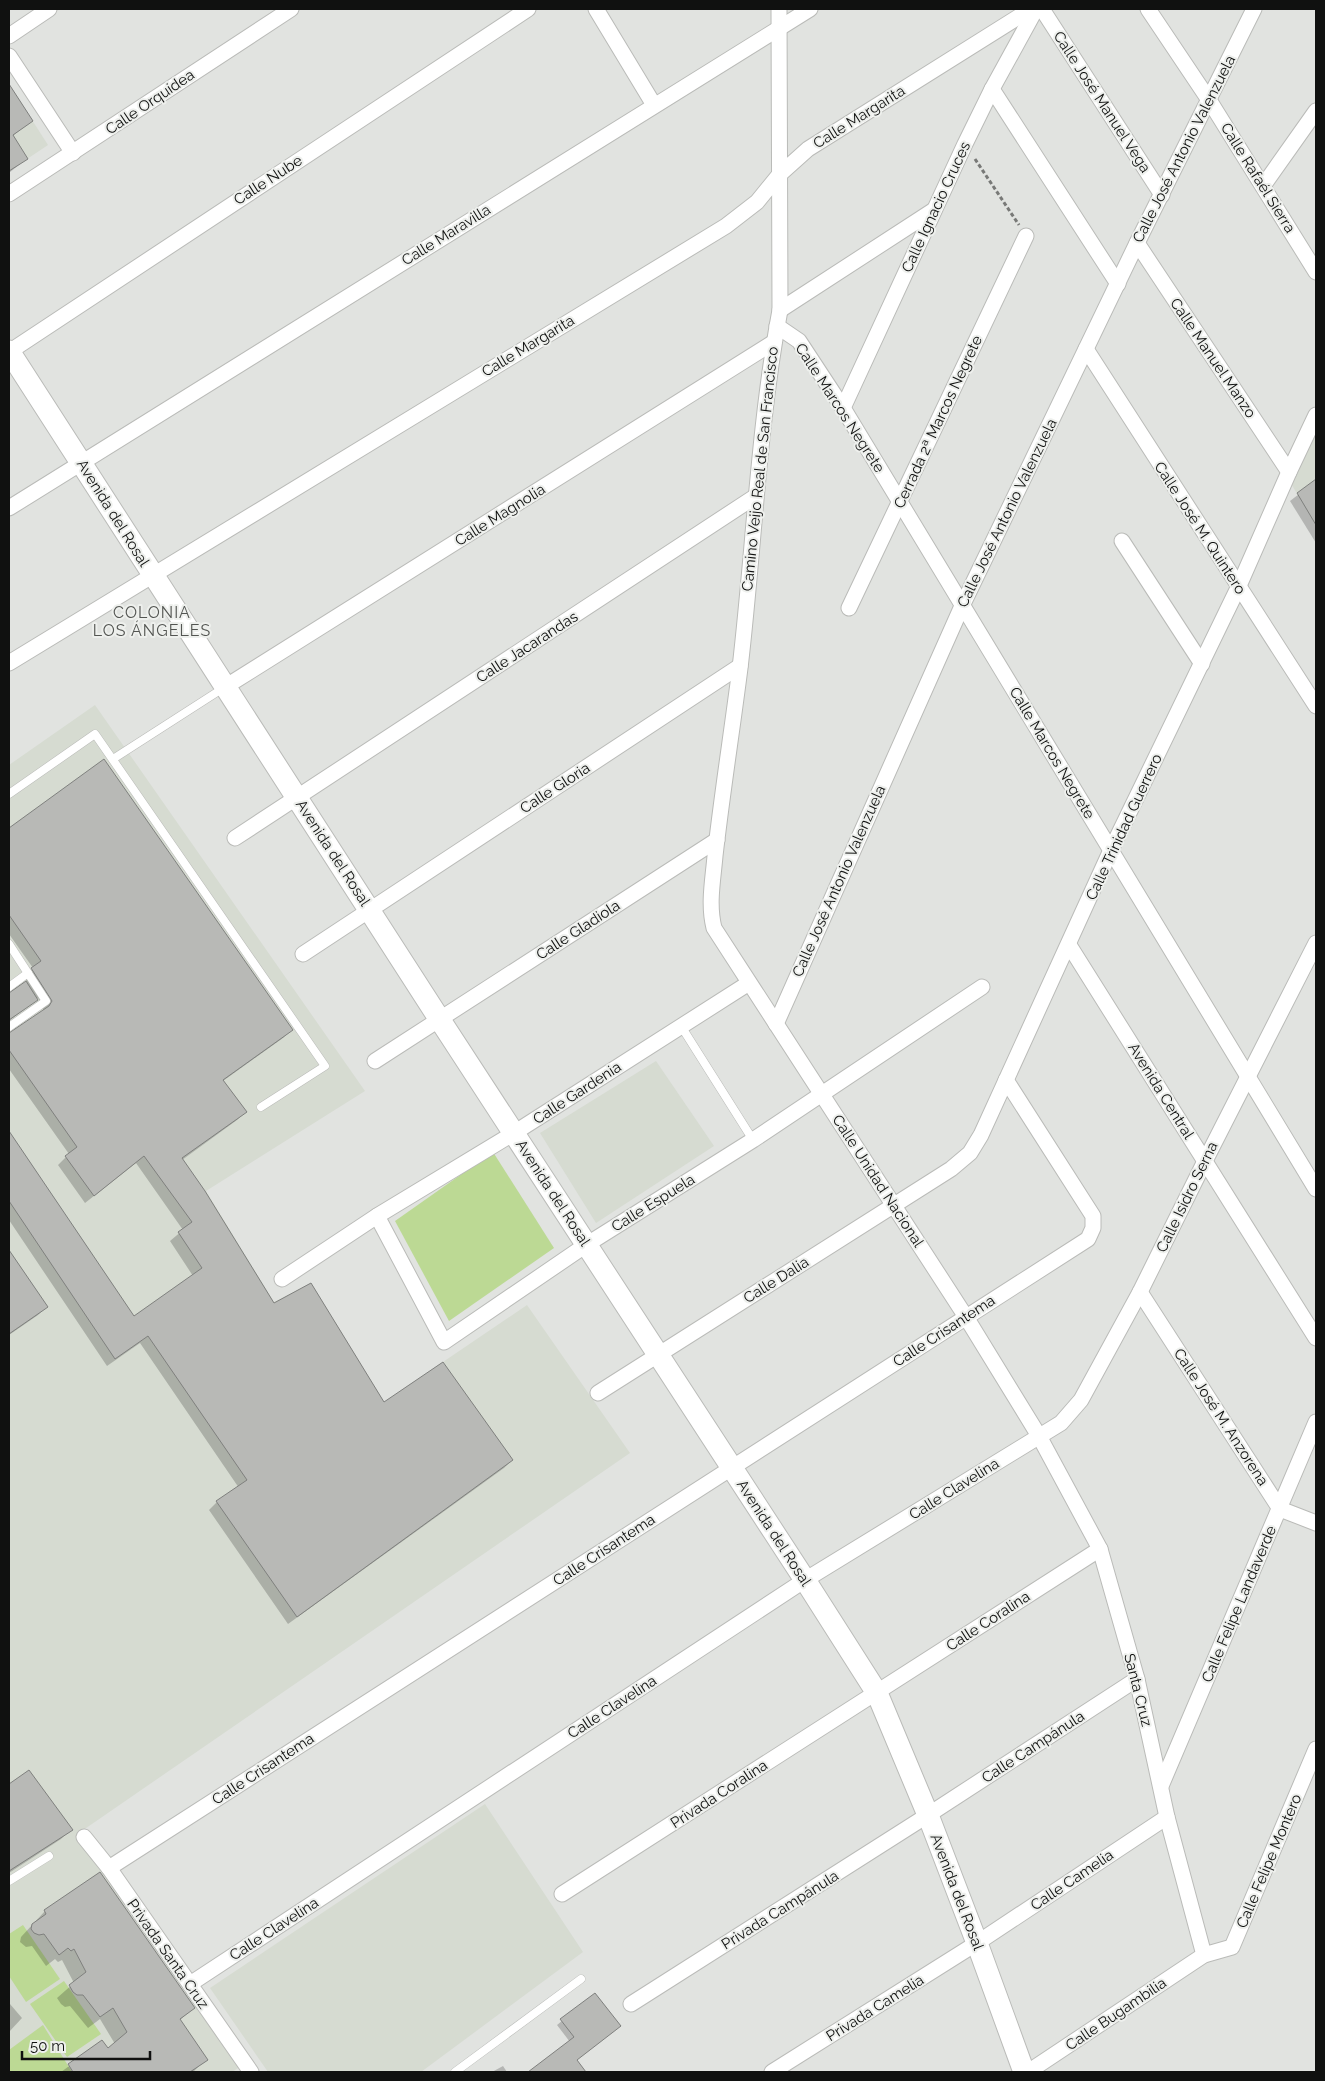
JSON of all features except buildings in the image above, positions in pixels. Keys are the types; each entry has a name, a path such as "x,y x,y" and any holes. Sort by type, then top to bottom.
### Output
{"street":[{"path":"9,36 49,9"},
{"name":"Calle Orquídea","path":"9,194 291,9"},
{"name":"Calle Nube","path":"9,352 528,9"},
{"path":"596,9 654,106"},
{"name":"Camino Veijo Real de San Francisco","path":"714,928 710,913 717,840 740,666 756,496 774,342 780,310 779,9"},
{"name":"Calle Maravilla","path":"9,508 654,106 778,31 810,9"},
{"name":"Calle Margarita","path":"9,663 152,574 726,226 757,202 779,175 808,149 1031,9"},
{"name":"Calle Ignacio Cruces","path":"842,408 965,144 992,89 1036,9"},
{"name":"Calle José Manuel Vega","path":"1042,9 1162,195"},
{"name":"Calle Rafaél Sierra","path":"1148,9 1209,100 1316,272"},
{"name":"Calle José Antonio Valenzuela","path":"776,1024 962,606 1137,244 1254,9"},
{"path":"9,56 73,153"},
{"path":"992,89 1118,284"},
{"path":"1263,186 1316,111"},
{"path":"780,310 934,210"},
{"name":"Cerrada 2ª Marcos Negrete","path":"849,608 1026,236"},
{"name":"Calle Manuel Manzo","path":"1137,244 1289,472"},
{"name":"Calle Marcos Negrete","path":"777,326 799,341 842,408 1316,1188"},
{"name":"Calle Magnolia","path":"225,687 774,342"},
{"name":"Calle José M. Quintero","path":"1086,349 1238,588 1316,706"},
{"name":"Avenida del Rosal","path":"9,352 440,1020 805,1580 876,1693 928,1816 978,1943 1024,2072"},
{"name":"Calle Trinidad Guerrero","path":"893,1206 950,1169 970,1153 981,1135 1069,946 1111,850 1238,588 1316,415"},
{"name":"Calle Jacarandas","path":"235,838 756,496"},
{"path":"1122,541 1202,664"},
{"name":"Calle Gloria","path":"303,954 740,666"},
{"name":"Calle Gladiola","path":"375,1061 717,840"},
{"name":"Calle Unidad Nacional","path":"714,928 966,1317 1039,1436"},
{"name":"Calle Isidro Serna","path":"1039,1436 1061,1423 1081,1400 1140,1292 1316,943"},
{"name":"Avenida Central","path":"1069,946 1316,1338"},
{"name":"Calle Gardenia","path":"282,1279 377,1216 514,1133 749,983"},
{"name":"Calle Espuela","path":"377,1216 444,1342 586,1245 753,1140 982,987"},
{"name":"Calle Crisantema","path":"109,1868 1088,1239 1093,1228 1092,1216 1006,1080"},
{"name":"Calle Dalia","path":"598,1393 893,1206"},
{"name":"Calle José M. Anzorena","path":"1140,1292 1280,1509"},
{"name":"Calle Felipe Landaverde","path":"1161,1786 1316,1422"},
{"name":"Santa Cruz","path":"1039,1436 1100,1549 1137,1679 1167,1817 1204,1955"},
{"name":"Calle Clavelina","path":"190,1984 805,1580 1039,1436"},
{"path":"1280,1509 1316,1523"},
{"name":"Calle Coralina","path":"876,1693 1100,1549"},
{"name":"Calle Campánula","path":"928,1816 1137,1679"},
{"name":"Privada Coralina","path":"562,1894 876,1693"},
{"name":"Calle Felipe Montero","path":"1204,1955 1232,1947 1316,1749"},
{"name":"Privada Campánula","path":"631,2004 928,1816"},
{"name":"Calle Camelia","path":"978,1943 1167,1817"},
{"name":"Privada Santa Cruz","path":"84,1836 109,1868 251,2072"},
{"name":"Privada Camelia","path":"772,2072 978,1943"},
{"name":"Calle Bugambilia","path":"1028,2072 1204,1955"}],"lane":[{"path":"113,759 225,687"},
{"path":"9,794 95,734 325,1066 261,1107"},
{"path":"9,945 46,1001 9,1027"},
{"path":"9,987 28,973"},
{"path":"681,1026 753,1140"},
{"path":"9,1881 48,1856"},
{"path":"455,2072 581,1979"}],"path":[{"path":"965,144 1026,236"}],"shaded area":[{"path":"9,84 48,145 9,171"},
{"path":"1316,425 1316,525 1290,482"},
{"path":"95,705 365,1091 206,1191 274,1302 311,1283 384,1402 527,1305 630,1453 76,1835 200,2013 243,2065 232,2072 9,2072 9,1871 72,1830 29,1771 9,1784 9,765"},
{"path":"656,1061 714,1146 596,1223 540,1133"},
{"path":"485,1804 583,1952 421,2072 268,2072 210,1988"}],"green space":[{"path":"493,1152 554,1248 449,1321 395,1221"},
{"path":"23,1925 60,1979 26,2002 9,1976 9,1934"},
{"path":"64,1981 101,2034 67,2057 30,2004"},
{"path":"43,2025 72,2072 9,2072 9,2050"}],"district":[{"name":"COLONIA LOS ÁNGELES","path":"152,621"}]}
